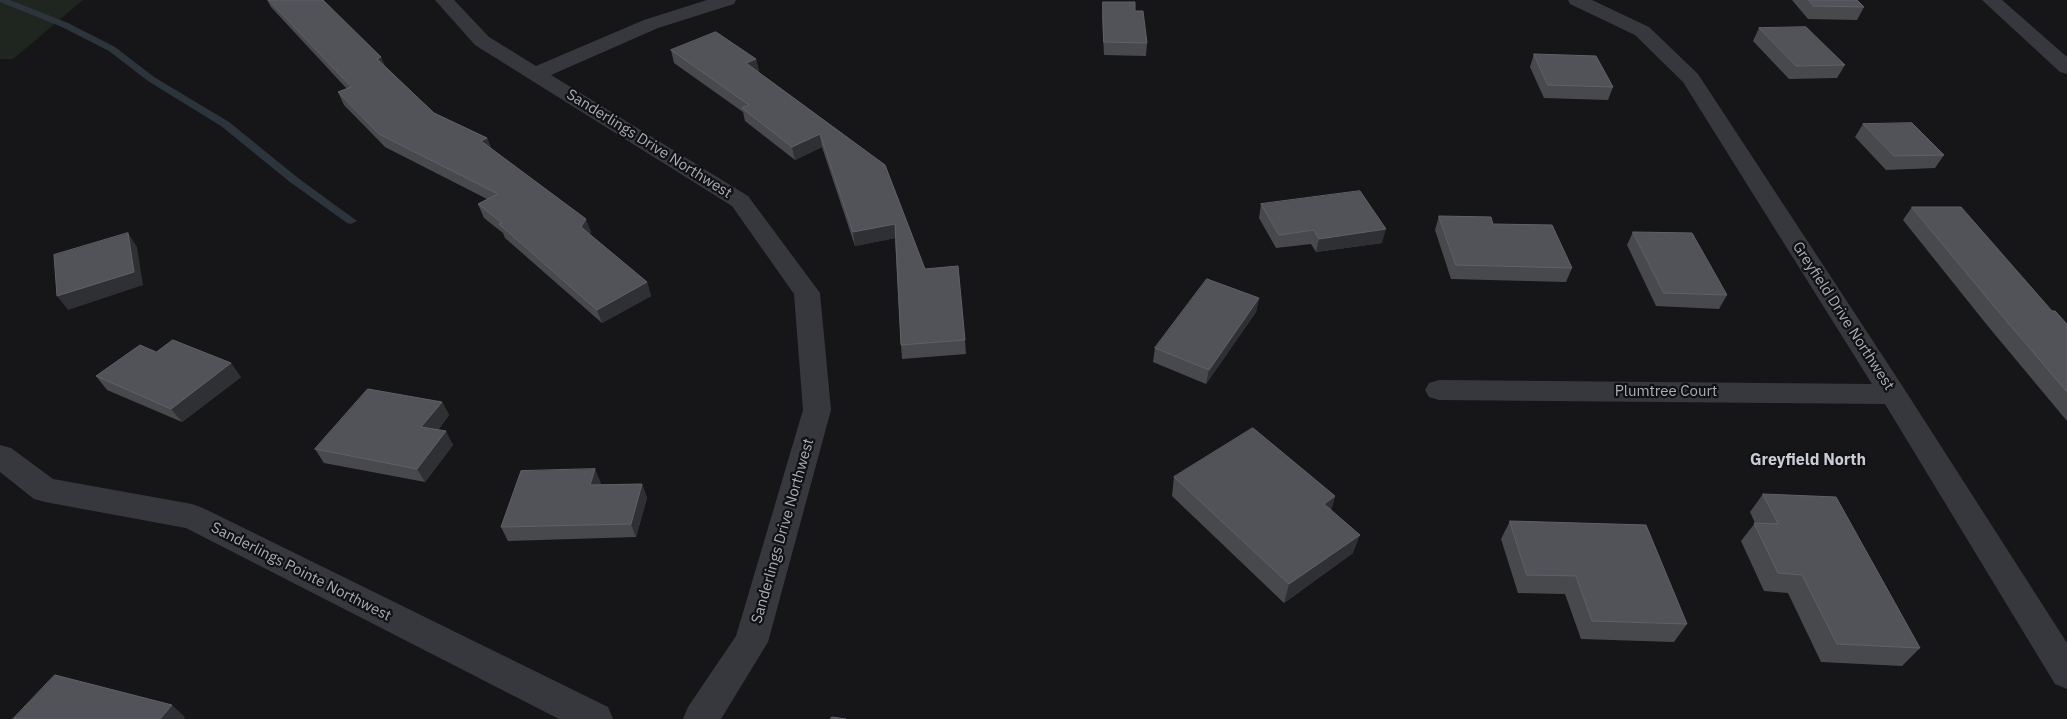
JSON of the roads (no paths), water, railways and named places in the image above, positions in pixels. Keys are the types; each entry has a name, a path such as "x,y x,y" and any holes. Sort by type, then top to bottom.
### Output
{"street":[{"name":"Sanderlings Drive Northwest","path":"444,0 482,41 537,73 740,200 807,293 817,410 751,642 701,719"},
{"path":"537,73 651,24 727,0"},
{"path":"1991,0 2067,68"},
{"name":"Greyfield Drive Northwest","path":"1582,1 1642,31 1691,78 1893,394 2067,673"},
{"name":"Plumtree Court","path":"1439,390 1893,394"},
{"name":"Sanderlings Pointe Northwest","path":"0,456 45,490 192,517 595,719"}],"waterway":[{"path":"2,0 65,25 112,49 151,79 225,124 294,180 351,221"}],"district":[{"name":"Greyfield North","path":"1808,460"}]}
